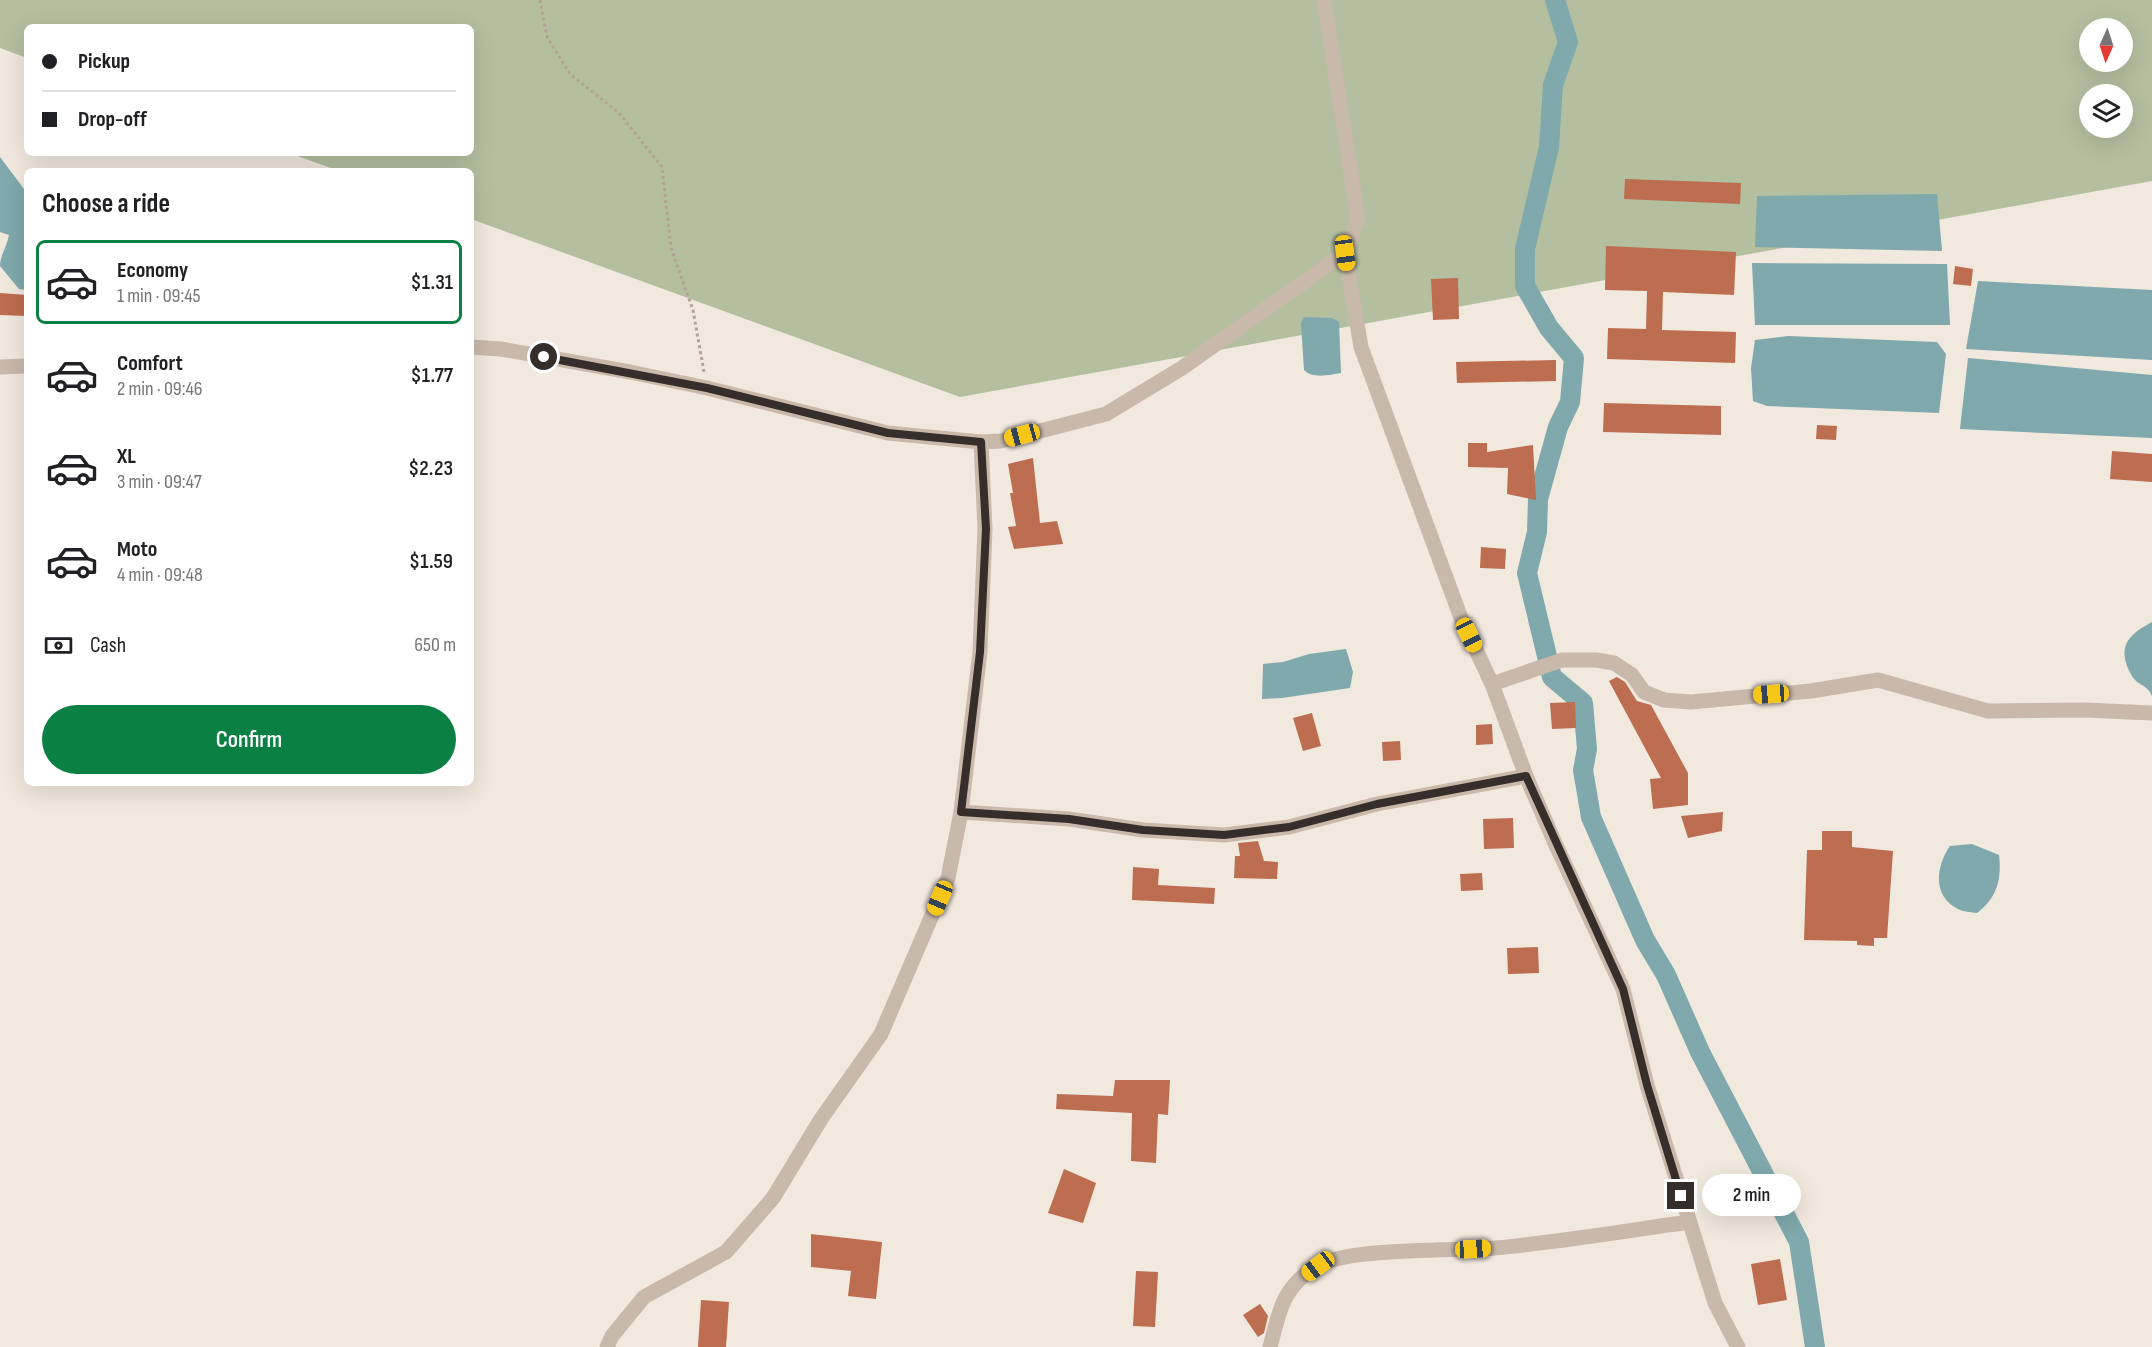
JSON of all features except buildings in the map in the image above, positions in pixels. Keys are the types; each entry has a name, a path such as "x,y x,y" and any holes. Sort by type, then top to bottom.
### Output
{"street":[{"path":"1324,0 1358,219 1345,253 1361,347 1461,618 1492,684 1526,776 1623,989 1647,1085 1715,1303 1738,1347"},
{"path":"474,347 501,349 707,388 888,433 981,442 1001,441 1106,414 1182,368 1345,253"},
{"path":"0,367 24,366"},
{"path":"607,1347 612,1336 644,1297 726,1252 773,1198 821,1119 881,1034 948,878 961,812 980,652 986,529 981,442"},
{"path":"1492,684 1562,660 1596,660 1614,663 1632,675 1644,692 1664,700 1691,702 1811,691 1878,680 1988,711 2075,710 2152,713"},
{"path":"961,812 1069,819 1143,830 1224,835 1289,827 1377,804 1526,776"},
{"path":"1270,1347 1280,1310 1291,1286 1318,1266 1352,1257 1496,1248 1689,1222"}],"path":[{"path":"540,0 547,37 570,74 620,113 662,167 671,248 693,310 707,388"}],"green space":[{"path":"0,0 2152,0 2152,181 960,397 474,220 474,168 331,168 297,156 474,156 474,24 24,24 24,57 0,48"}],"water":[{"path":"0,157 24,189 24,290 19,289 0,266 9,235 0,232"},
{"path":"1937,194 1942,251 1755,247 1757,196"},
{"path":"1752,263 1947,264 1950,325 1755,325"},
{"path":"1978,281 2152,290 2152,360 1966,349"},
{"path":"1304,317 1332,318 1339,322 1341,373 1312,375 1304,370 1301,323"},
{"path":"1788,336 1937,342 1946,354 1939,413 1767,406 1753,401 1751,368 1755,340"},
{"path":"1968,358 2152,375 2152,438 1960,429"},
{"path":"2152,622 2152,696 2148,689 2132,676 2127,666 2125,650 2130,637"},
{"path":"1346,649 1353,672 1350,688 1262,699 1263,664"},
{"path":"1972,844 1999,855 2000,864 1999,880 1994,894 1977,913 1960,910 1950,903 1940,889 1939,880 1942,862 1950,846"}],"waterway":[{"path":"1555,0 1568,42 1553,85 1549,147 1525,249 1525,286 1549,328 1574,358 1570,402 1558,427 1538,499 1537,532 1527,573 1552,677 1583,703 1587,749 1583,770 1591,817 1645,940 1666,975 1700,1052 1799,1242 1815,1347"}],"route":[{"path":"544,357 707,388 888,433 981,442 986,529 980,652 961,812 1069,819 1143,830 1224,835 1289,827 1377,804 1526,776 1623,989 1647,1085 1681,1196"}]}
